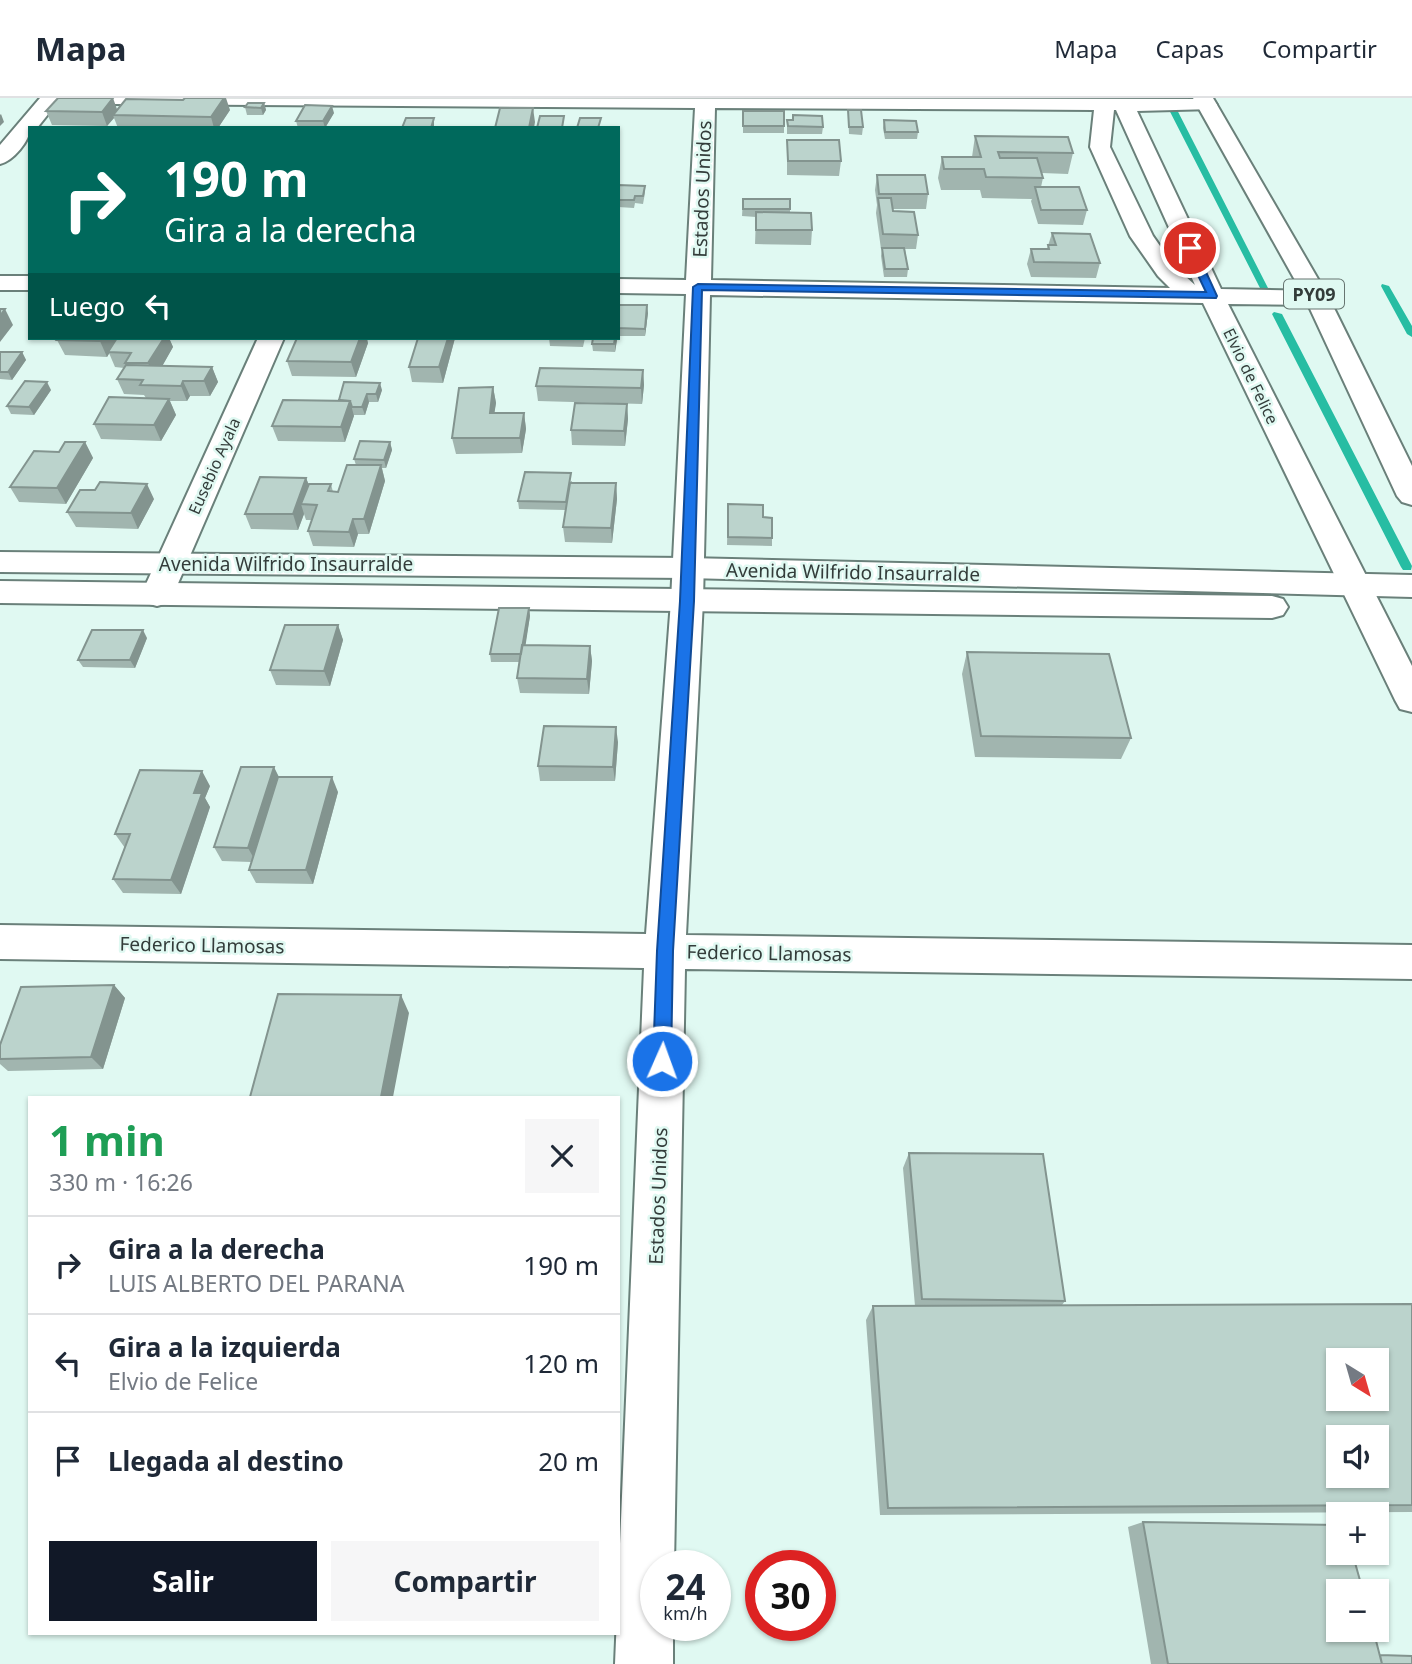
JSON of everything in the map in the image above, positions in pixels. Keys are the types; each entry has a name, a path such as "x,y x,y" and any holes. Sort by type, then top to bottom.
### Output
{"main road":[{"path":"0,158 51,98"},
{"path":"110,98 372,106 705,101 1114,105 1212,100"},
{"name":"PY09","path":"1212,100 1317,298 1412,496"},
{"name":"PY09","path":"1212,100 1412,443"},
{"name":"Estados Unidos","path":"644,1664 665,951 687,585 705,101"},
{"path":"1114,105 1100,147 1142,236 1166,271 1201,295"},
{"name":"Elvio de Felice","path":"1114,105 1201,295 1412,699"},
{"path":"0,283 28,283"},
{"path":"620,286 1317,298"},
{"name":"Eusebio Ayala","path":"157,595 270,340"},
{"name":"Avenida Wilfrido Insaurralde","path":"0,562 171,564 1294,607 1412,586"},
{"name":"Avenida Wilfrido Insaurralde","path":"0,592 157,595 687,585 1359,596"},
{"path":"1359,596 1412,608"},
{"name":"Federico Llamosas","path":"0,942 1412,962"}],"building":[{"path":"58,98 113,98 102,112 46,111"},
{"path":"224,98 211,117 113,115 126,99"},
{"path":"248,103 264,103 261,108 245,107"},
{"path":"305,105 332,106 323,121 296,121"},
{"path":"500,108 533,108 529,126 496,126"},
{"path":"848,110 861,110 863,127 849,127"},
{"path":"743,111 784,111 784,126 743,126"},
{"path":"793,115 822,116 823,127 788,126 787,120 793,120"},
{"path":"540,116 564,116 562,126 538,126"},
{"path":"406,118 434,118 432,126 403,126"},
{"path":"580,118 601,118 599,126 578,126"},
{"path":"884,120 916,121 918,132 885,132"},
{"path":"975,136 1068,137 1073,153 998,152 1000,158 1037,158 1043,178 986,177 984,169 944,169 942,157 981,157"},
{"path":"787,140 839,140 841,161 788,161"},
{"path":"877,175 925,175 928,194 879,194"},
{"path":"620,185 645,186 643,196 635,196 634,200 620,200"},
{"path":"1035,187 1079,187 1087,210 1041,210"},
{"path":"878,198 891,198 893,211 914,212 918,235 883,234"},
{"path":"743,199 790,199 790,209 743,209"},
{"path":"756,212 811,213 812,230 756,230"},
{"path":"1052,233 1090,234 1100,263 1034,262 1031,249 1049,249 1048,245 1056,245"},
{"path":"882,248 904,248 908,269 885,269"},
{"path":"620,305 647,305 645,329 620,328"},
{"path":"116,340 163,340 148,363 125,363 131,353 108,352"},
{"path":"296,340 359,340 351,362 287,361"},
{"path":"417,340 447,340 439,367 409,367"},
{"path":"593,340 615,340 614,344 592,344"},
{"path":"0,352 22,352 8,372 0,372"},
{"path":"126,365 212,367 204,381 183,381 181,386 140,385 143,380 117,379"},
{"path":"540,368 643,370 641,388 536,386"},
{"path":"25,381 47,382 29,407 7,406"},
{"path":"344,382 380,383 376,394 367,394 362,407 352,407 350,401 339,400"},
{"path":"493,387 490,413 524,413 520,438 452,438 459,388"},
{"path":"109,397 169,399 154,425 94,424"},
{"path":"283,400 350,401 341,427 272,426"},
{"path":"575,403 627,404 624,431 571,430"},
{"path":"360,441 390,442 384,460 354,459"},
{"path":"65,442 85,442 57,488 10,487 34,451 59,452"},
{"path":"347,465 381,465 364,519 353,519 349,532 308,531 317,505 301,504 309,484 331,484 328,491 338,492"},
{"path":"525,472 571,473 566,502 518,501"},
{"path":"260,477 306,478 293,514 245,514"},
{"path":"100,482 147,484 131,513 67,512 80,490 95,490"},
{"path":"570,483 616,483 611,528 563,527"},
{"path":"728,504 763,505 763,517 772,518 772,538 728,537"},
{"path":"499,608 529,608 521,654 490,654"},
{"path":"285,625 338,625 324,671 270,670"},
{"path":"92,630 143,630 130,660 78,660"},
{"path":"522,645 590,646 587,679 517,678"},
{"path":"967,652 1109,654 1131,738 981,736"},
{"path":"544,726 616,727 613,767 538,766"},
{"path":"241,767 274,767 248,848 214,847"},
{"path":"140,770 202,771 194,793 202,793 171,880 113,879 130,834 115,834"},
{"path":"278,777 332,777 306,870 249,870"},
{"path":"114,985 91,1057 0,1059 0,1045 21,987"},
{"path":"278,994 401,995 381,1096 250,1096"},
{"path":"909,1153 1043,1154 1065,1301 922,1299"},
{"path":"1412,1304 1412,1505 1389,1505 1389,1502 1326,1502 1326,1505 888,1508 873,1306"},
{"path":"1143,1522 1326,1525 1326,1565 1356,1565 1360,1579 1326,1579 1326,1642 1376,1642 1382,1664 1168,1664"},
{"path":"1380,1655 1412,1656 1412,1664 1382,1664"}],"waterway":[{"path":"1167,98 1264,288"},
{"path":"1385,286 1412,334"},
{"path":"1277,314 1407,567"}],"route":[{"path":"662,1061 665,951 687,601 698,287 1212,296 1190,248"}]}
